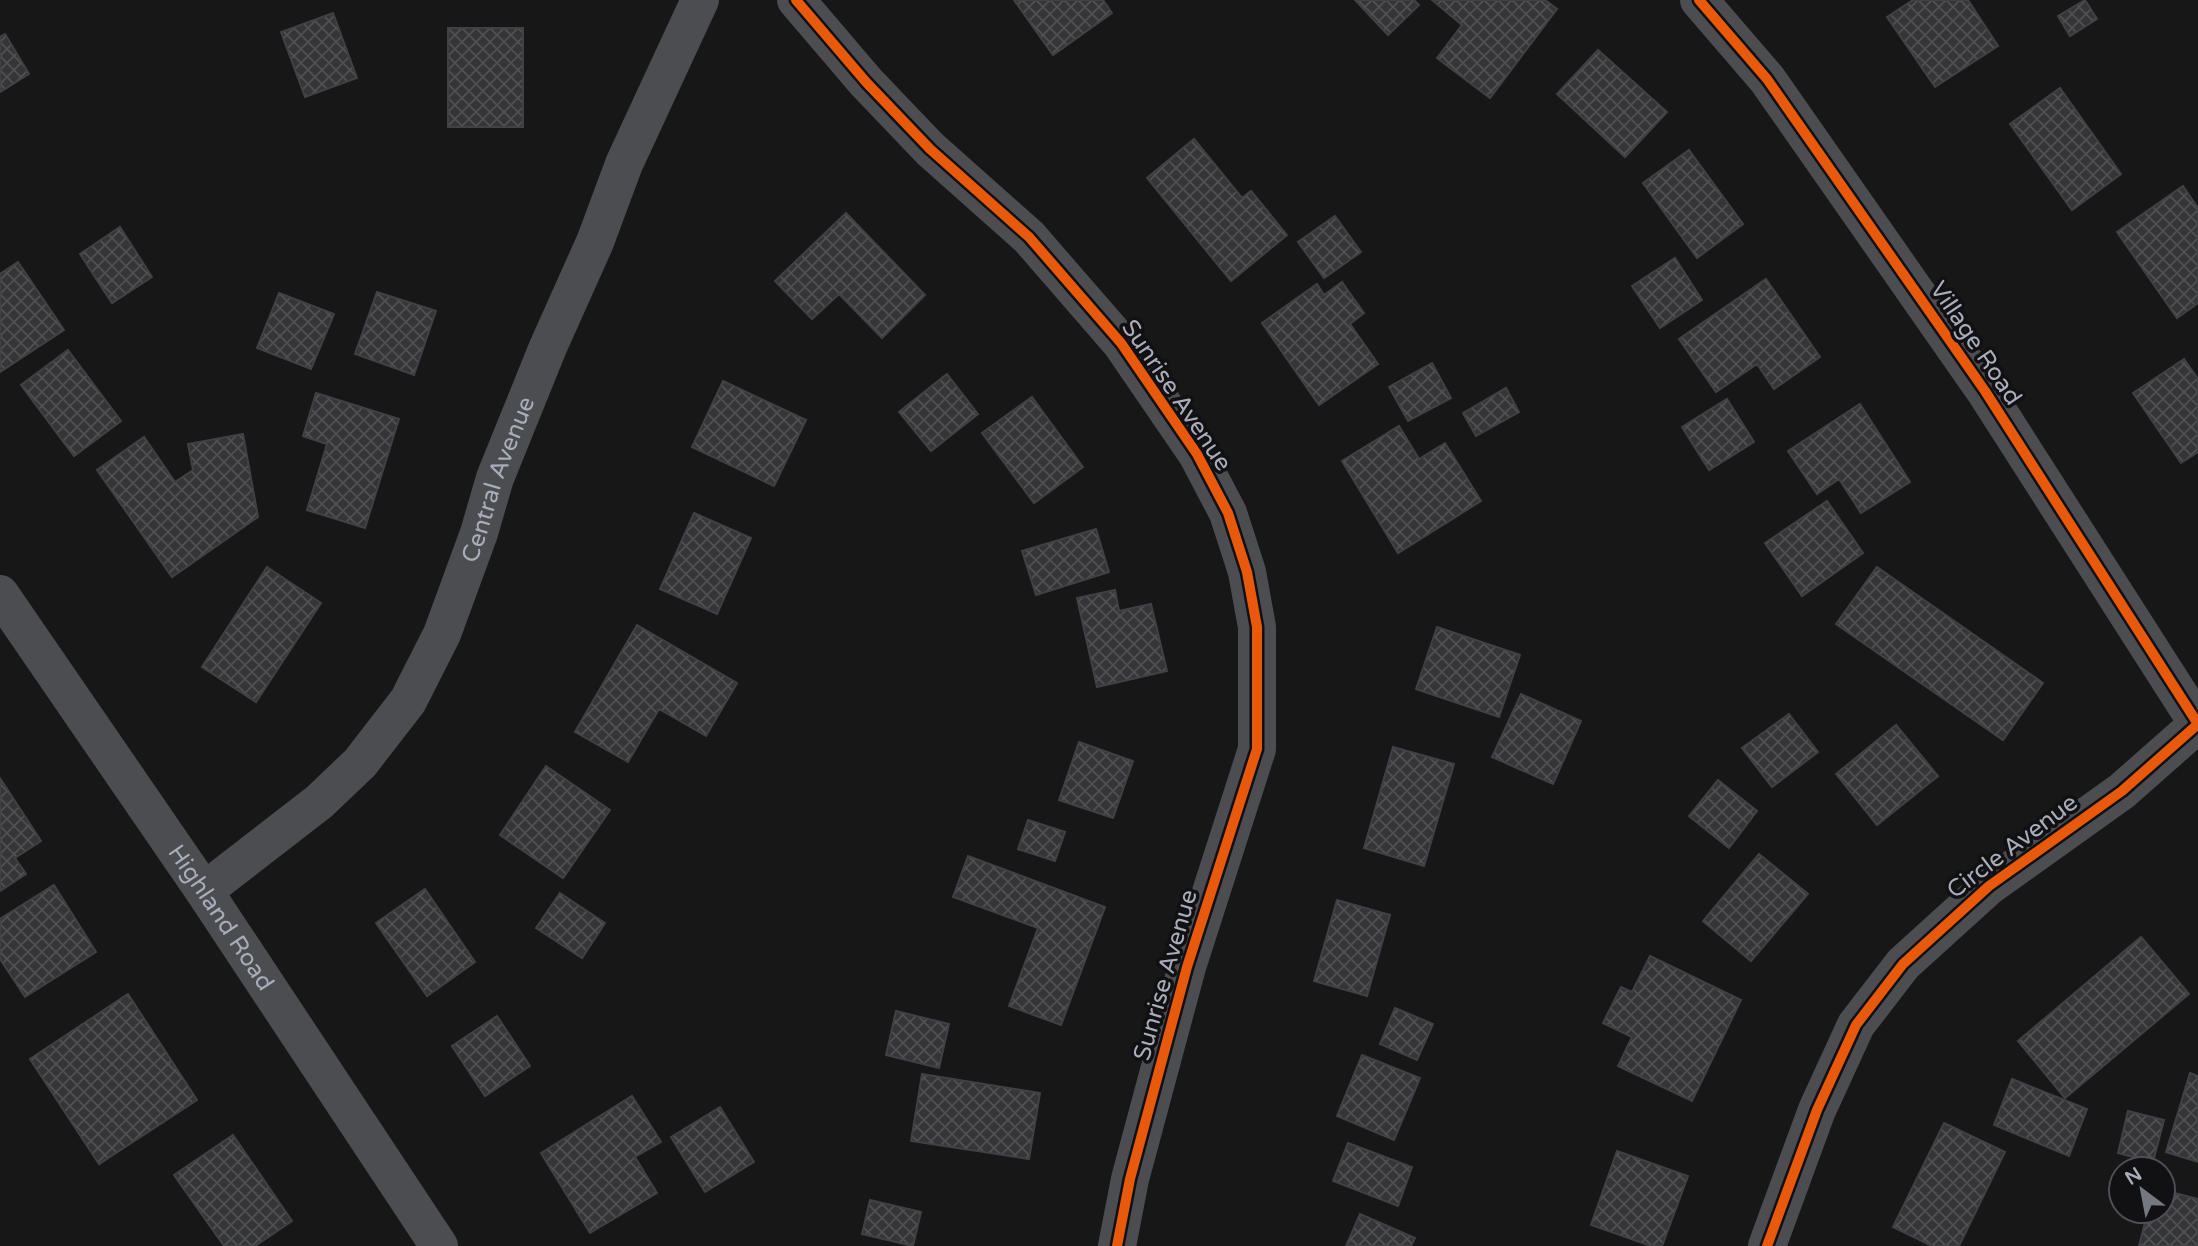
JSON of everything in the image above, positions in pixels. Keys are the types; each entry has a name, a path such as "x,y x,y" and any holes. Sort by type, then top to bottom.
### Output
{"street":[{"name":"Central Avenue","path":"204,891 360,763 408,701 442,635 479,533 495,478 624,164 700,0"},
{"name":"Sunrise Avenue","path":"796,0 866,82 930,149 1029,237 1121,343 1198,454 1228,513 1247,572 1257,638 1257,750 1187,967 1130,1180 1117,1246"},
{"name":"Village Road","path":"1699,0 1767,79 1985,391 2198,724"},
{"name":"Highland Road","path":"0,594 204,891 439,1246"},
{"name":"Circle Avenue","path":"1768,1246 1817,1110 1856,1026 1903,964 1989,886 2122,791 2198,724"}],"building":[{"path":"1014,0 1103,0 1112,13 1053,55"},
{"path":"1355,0 1414,0 1419,5 1388,35"},
{"path":"1432,0 1545,0 1557,9 1490,98 1437,58 1462,25"},
{"path":"1913,0 1968,0 1998,46 1935,87 1887,17"},
{"path":"2085,0 2097,19 2070,36 2058,16"},
{"path":"333,13 357,78 305,97 281,32"},
{"path":"448,28 523,28 523,127 448,127"},
{"path":"5,34 29,74 0,92 0,37"},
{"path":"1598,50 1667,112 1625,157 1557,94"},
{"path":"2060,88 2121,174 2072,210 2010,124"},
{"path":"1194,139 1242,198 1251,191 1287,235 1231,281 1147,178"},
{"path":"1689,150 1743,224 1697,258 1643,183"},
{"path":"2183,186 2198,208 2198,303 2177,318 2117,232"},
{"path":"846,213 925,295 882,338 839,294 812,319 775,281"},
{"path":"1335,216 1361,252 1324,278 1298,242"},
{"path":"120,227 152,277 112,303 80,254"},
{"path":"1675,258 1702,300 1660,328 1632,286"},
{"path":"18,262 64,330 0,372 0,274"},
{"path":"1766,279 1820,357 1774,389 1757,364 1716,392 1679,339"},
{"path":"1342,282 1364,313 1350,324 1378,364 1319,405 1262,323 1317,284 1324,295"},
{"path":"377,292 436,311 414,375 355,354"},
{"path":"279,293 334,314 311,369 257,348"},
{"path":"68,350 121,421 74,456 21,385"},
{"path":"2184,359 2198,379 2198,452 2181,463 2133,393"},
{"path":"1432,363 1451,398 1408,421 1389,387"},
{"path":"947,374 978,414 931,451 899,412"},
{"path":"723,381 806,420 774,486 692,447"},
{"path":"1506,388 1519,412 1476,436 1463,413"},
{"path":"316,393 399,419 365,528 307,510 327,444 303,436"},
{"path":"1032,397 1083,467 1034,503 982,433"},
{"path":"1727,399 1754,442 1709,470 1682,427"},
{"path":"1860,404 1910,482 1861,513 1839,479 1817,494 1788,451"},
{"path":"1399,426 1419,459 1445,443 1481,501 1398,553 1342,461"},
{"path":"243,434 258,517 172,577 97,470 144,437 175,482 193,470 188,444"},
{"path":"1827,501 1863,553 1802,596 1765,543"},
{"path":"694,513 751,538 717,614 660,589"},
{"path":"1096,529 1109,572 1036,595 1022,551"},
{"path":"267,567 321,603 256,702 202,667"},
{"path":"1877,567 2043,683 2003,740 1836,624"},
{"path":"1115,590 1119,611 1151,604 1167,671 1097,687 1077,598"},
{"path":"637,625 737,683 706,736 659,709 628,762 575,732"},
{"path":"1437,627 1520,655 1499,717 1416,689"},
{"path":"1521,694 1581,721 1553,784 1492,757"},
{"path":"1789,714 1818,752 1772,787 1742,748"},
{"path":"1896,725 1938,776 1877,825 1836,774"},
{"path":"1079,742 1133,761 1113,818 1059,800"},
{"path":"1393,747 1454,764 1424,866 1364,848"},
{"path":"546,766 610,810 563,878 500,835"},
{"path":"0,778 41,841 15,858 26,874 0,891"},
{"path":"1718,780 1757,811 1729,848 1689,816"},
{"path":"1028,820 1065,832 1055,861 1018,849"},
{"path":"1759,854 1808,894 1751,961 1703,921"},
{"path":"968,856 1105,907 1061,1025 1009,1006 1038,928 953,897"},
{"path":"54,885 96,952 25,997 0,959 0,919"},
{"path":"425,889 475,962 427,996 376,923"},
{"path":"560,893 605,923 582,958 536,928"},
{"path":"1337,900 1390,915 1367,996 1314,981"},
{"path":"2141,937 2189,994 2065,1098 2018,1041"},
{"path":"1650,956 1741,1000 1692,1101 1618,1066 1632,1037 1603,1023 1621,987 1632,992"},
{"path":"128,994 197,1100 99,1164 30,1059"},
{"path":"1395,1008 1433,1024 1417,1060 1380,1044"},
{"path":"896,1011 949,1024 939,1068 886,1055"},
{"path":"497,1016 530,1066 485,1096 452,1046"},
{"path":"1362,1055 1420,1078 1394,1140 1337,1116"},
{"path":"2190,1073 2198,1076 2198,1162 2166,1152"},
{"path":"922,1074 1040,1093 1029,1159 911,1141"},
{"path":"2012,1079 2087,1109 2069,1156 1994,1125"},
{"path":"632,1096 661,1142 635,1157 657,1193 590,1233 541,1153"},
{"path":"720,1107 754,1162 705,1192 671,1137"},
{"path":"2128,1111 2164,1120 2155,1155 2118,1153"},
{"path":"1944,1123 2005,1152 1959,1246 1932,1246 1893,1227"},
{"path":"233,1135 292,1221 255,1246 224,1246 174,1175"},
{"path":"1348,1143 1412,1167 1398,1206 1333,1181"},
{"path":"1617,1151 1688,1176 1662,1246 1651,1246 1591,1225"},
{"path":"2177,1194 2198,1199 2198,1246 2139,1246 2144,1225 2177,1225"},
{"path":"870,1200 921,1212 913,1246 862,1234"},
{"path":"1360,1214 1415,1238 1411,1246 1346,1246"}],"cycle path":[{"path":"796,0 866,82 930,149 1029,237 1121,343 1197,454 1228,513 1247,572 1257,627 1257,749 1187,967 1130,1179 1117,1246"},
{"path":"1699,0 1767,79 1985,391 2198,724 2122,791 1989,886 1903,964 1856,1025 1817,1110 1767,1246"}]}
